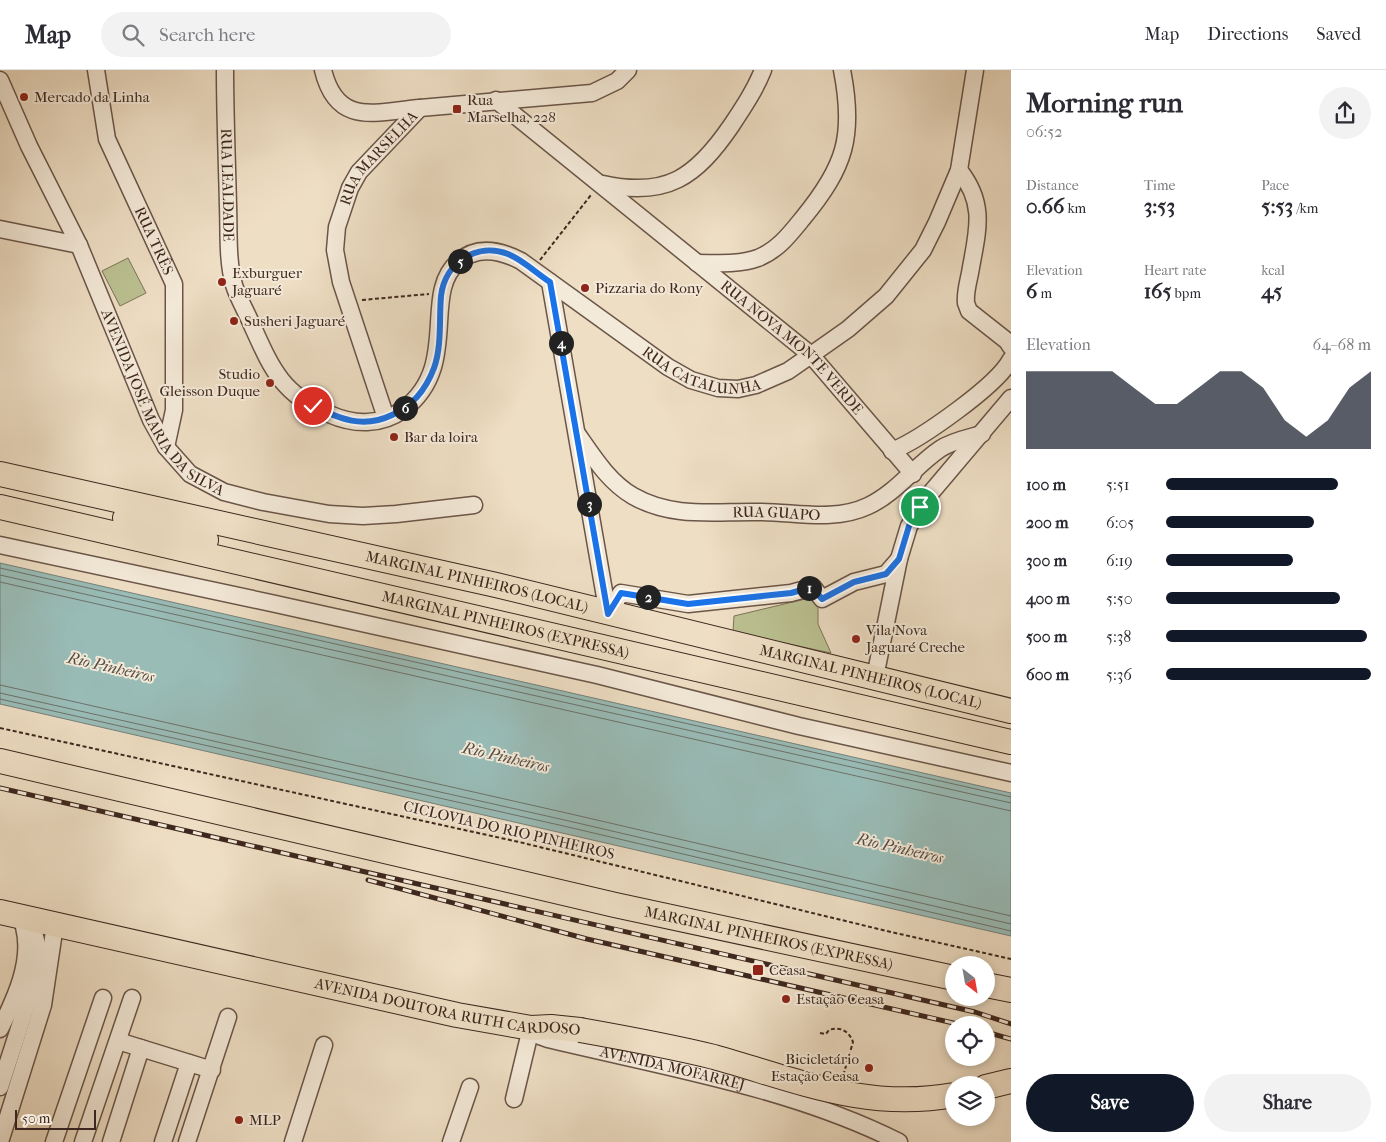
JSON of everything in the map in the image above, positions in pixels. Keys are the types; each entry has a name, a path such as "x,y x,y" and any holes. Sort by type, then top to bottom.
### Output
{"highway":[{"name":"MARGINAL PINHEIROS (LOCAL)","path":"0,474 496,585 608,614 1011,711"},
{"path":"0,488 225,545 306,570 371,594"},
{"name":"MARGINAL PINHEIROS (EXPRESSA)","path":"0,507 1011,742"},
{"name":"MARGINAL PINHEIROS (EXPRESSA)","path":"0,761 615,905 945,976"},
{"name":"AVENIDA DOUTORA RUTH CARDOSO","path":"17,916 398,1003 531,1028 551,1026 580,1030 711,1057 836,1093 902,1101 945,1096"},
{"path":"995,987 1011,990"},
{"path":"995,1085 1011,1081"}],"street":[{"name":"RUA TRÊS","path":"96,70 107,140 174,284 174,410 166,448"},
{"name":"RUA LEALDADE","path":"225,70 230,254 234,285 258,338 272,368 289,390 313,406 347,421 369,423 386,418"},
{"path":"323,70 332,94 341,105 354,112 369,114 420,108"},
{"name":"RUA MARSELHA","path":"386,418 346,302 336,250 337,227 347,196 359,172 420,108 592,93 617,81 628,70"},
{"path":"600,184 638,189 670,182 692,172 717,147 750,97 763,70"},
{"path":"697,263 740,263 770,252 787,238 824,192 838,168 847,139 849,115 842,70"},
{"name":"RUA CATALUNHA","path":"386,418 402,410 416,399 435,366 442,293 450,272 457,263 480,251 510,255 668,367 704,385 718,388 738,388 756,385 788,371 856,322 886,296 907,273 923,250 959,170 975,70"},
{"name":"AVENIDA JOSÉ MARIA DA SILVA","path":"0,80 29,146 79,245 151,420 166,448 178,462 202,482 224,492 297,509 363,516 474,505"},
{"name":"RUA NOVA MONTE VERDE","path":"496,100 811,355 913,474"},
{"path":"959,170 974,191 978,208 978,227 966,303 970,311 1007,341 1011,347"},
{"path":"0,229 79,245"},
{"path":"550,282 608,614"},
{"path":"892,451 932,428 974,396 997,376 1011,359"},
{"path":"875,677 899,559 909,526 920,507 1011,398"},
{"name":"RUA GUAPO","path":"578,435 598,464 621,489 652,505 678,512 760,512 823,516 842,514 869,506 913,474 940,449 982,434"},
{"path":"0,545 550,665 799,726 1011,773"},
{"path":"608,614 621,593 688,604 791,593 812,587 822,599 854,582 886,574 899,559"},
{"path":"0,1087 35,1007 39,957 17,916"},
{"path":"0,1029 8,1013 26,959 27,945 17,916"},
{"path":"0,1142 55,925"},
{"path":"54,1142 103,998"},
{"path":"84,1142 132,998"},
{"path":"8,1013 35,1007"},
{"path":"187,1142 228,1017"},
{"path":"514,1099 531,1028"},
{"name":"AVENIDA MOFARREJ","path":"531,1028 537,1035 548,1039 778,1096 854,1122 899,1142"},
{"path":"118,1041 212,1070"},
{"path":"293,1142 324,1045"},
{"path":"110,1142 141,1048"},
{"path":"163,1142 189,1063"},
{"path":"451,1142 470,1087"}],"path":[{"path":"533,270 600,184"},
{"path":"346,302 442,293"},
{"name":"CICLOVIA DO RIO PINHEIROS","path":"0,728 519,842 1011,959"},
{"path":"820,1033 826,1034 829,1030 838,1028 846,1031 850,1036 852,1042 849,1060 842,1078"}],"green space":[{"path":"128,258 146,293 120,306 102,271"},
{"path":"818,596 818,624 831,653 733,632 734,616"}],"water":[{"name":"Rio Pinheiros","path":"0,563 1011,793 1011,936 0,704"}],"railway":[{"path":"0,788 975,1012 1011,1024"},
{"path":"368,880 587,939 945,1021"},
{"path":"995,1035 1011,1039"}],"place":[{"name":"Mercado da Linha","path":"24,97"},
{"name":"Rua Marselha, 228","path":"457,109"},
{"name":"Exburguer Jaguaré","path":"222,282"},
{"name":"Pizzaria do Rony","path":"585,288"},
{"name":"Susheri Jaguaré","path":"234,321"},
{"name":"Studio Gleisson Duque","path":"270,383"},
{"name":"Bar da loira","path":"394,437"},
{"name":"Vila Nova Jaguaré Creche","path":"856,639"},
{"name":"Ceasa","path":"758,970"},
{"name":"Estação Ceasa","path":"786,999"},
{"name":"Bicicletário Estação Ceasa","path":"869,1068"},
{"name":"MLP","path":"239,1120"}],"route":[{"path":"313,406 347,421 369,423 386,418 402,410 416,399 426,385 435,366 442,293 450,272 457,263 470,254 480,251 500,252 521,261 550,282 608,614 621,593 688,604 791,593 812,587 822,599 854,582 886,574 899,559 909,526 920,507"}]}
